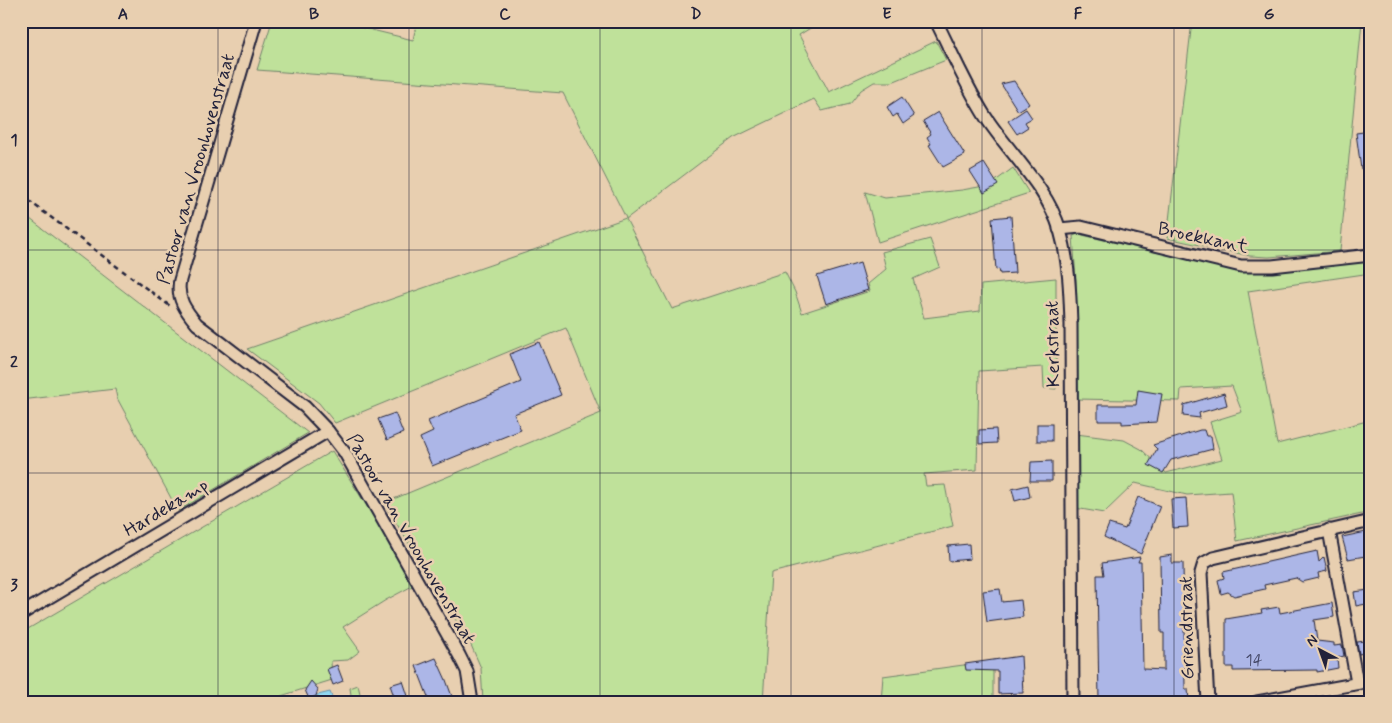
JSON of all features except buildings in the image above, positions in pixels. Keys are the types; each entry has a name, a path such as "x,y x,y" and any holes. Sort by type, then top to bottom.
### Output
{"street":[{"name":"Pastoor van Vroonhovenstraat","path":"256,21 180,280 179,294 185,309 197,324 304,407 345,453 467,671 472,702"},
{"name":"Kerkstraat","path":"936,21 978,103 1036,185 1060,229 1070,286 1072,702"},
{"name":"Broekkant","path":"1060,229 1080,227 1241,266 1272,266 1371,255"},
{"name":"Hardekamp","path":"21,614 328,432"},
{"name":"Griendstraat","path":"1208,702 1201,573 1204,563 1213,558 1371,521"},
{"path":"1329,530 1357,683"},
{"path":"1258,702 1371,681"}],"path":[{"path":"21,194 167,305 185,309"}],"green space":[{"path":"272,21 335,21 413,40 417,21 822,21 799,35 829,92 936,41 946,60 892,82 874,82 861,90 850,104 822,111 814,99 733,138 626,219 672,309 785,272 795,292 802,313 870,291 868,284 886,269 882,252 930,239 940,267 913,279 924,318 980,311 981,285 1056,278 1056,389 1044,388 1043,367 979,371 977,470 924,474 926,486 945,485 953,526 771,573 763,702 483,702 481,668 471,645 384,503 601,413 566,328 335,423 319,403 247,349 626,218 563,93 257,70"},
{"path":"1192,21 1362,21 1340,251 1269,257 1250,256 1167,238"},
{"path":"1013,168 1029,193 878,242 865,192 885,198 962,190 990,185"},
{"path":"21,212 308,433 178,511 117,398 115,389 21,400"},
{"path":"1078,234 1216,266 1258,272 1371,261 1371,273 1248,291 1277,444 1371,420 1371,512 1237,541 1231,492 1187,495 1135,483 1104,513 1075,508 1076,434 1124,440 1141,449 1166,473 1222,459 1210,422 1242,412 1232,386 1181,389 1180,401 1076,399 1076,280 1073,236"},
{"path":"332,451 416,584 343,627 360,651 348,660 331,661 332,680 281,696 282,702 21,702 21,633"},
{"path":"993,661 993,702 881,702 883,676"},
{"path":"358,685 362,702 352,702 350,688"}],"water":[{"path":"330,692 334,702 307,702 306,698"}]}
